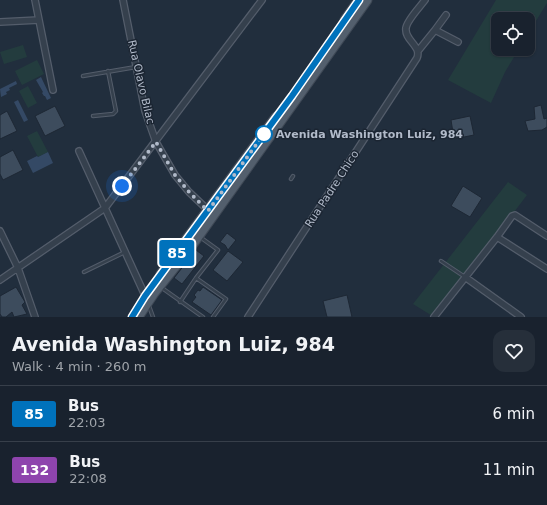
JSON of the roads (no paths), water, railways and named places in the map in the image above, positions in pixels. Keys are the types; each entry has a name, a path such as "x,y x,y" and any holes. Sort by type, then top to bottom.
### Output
{"main road":[{"path":"132,317 195,234 292,96 364,1"},
{"path":"138,317 147,299"}],"street":[{"path":"35,0 53,90"},
{"name":"Rua Olavo Bilac","path":"123,0 145,111 156,142 175,175 189,192 210,213"},
{"path":"0,280 105,208 262,0"},
{"path":"418,51 405,30 407,24 425,0"},
{"name":"Rua Padre Chico","path":"248,317 417,58 419,54 418,51 436,30 446,15"},
{"path":"0,22 39,20"},
{"path":"436,30 458,42"},
{"path":"79,152 147,299"},
{"path":"434,317 514,215 547,236"},
{"path":"0,231 18,268 35,317"},
{"path":"498,237 547,269"},
{"path":"465,277 521,317"}],"lane":[{"path":"83,76 136,67"},
{"path":"93,116 114,114 116,111 108,71"},
{"path":"291,180 292,176"},
{"path":"180,302 196,278 218,250 195,234"},
{"path":"84,272 125,252"},
{"path":"441,261 465,277"},
{"path":"196,278 226,299 213,317"},
{"path":"157,285 203,317"},
{"path":"147,299 153,317"}],"water":[{"path":"41,77 51,98 47,100 36,80"},
{"path":"16,81 17,84 9,88 10,90 6,92 7,94 1,97 0,89"},
{"path":"18,100 28,120 24,122 14,102"},
{"path":"48,152 53,163 33,173 27,161"}],"place":[{"name":"Avenida Washington Luiz, 984","path":"264,134"}]}
